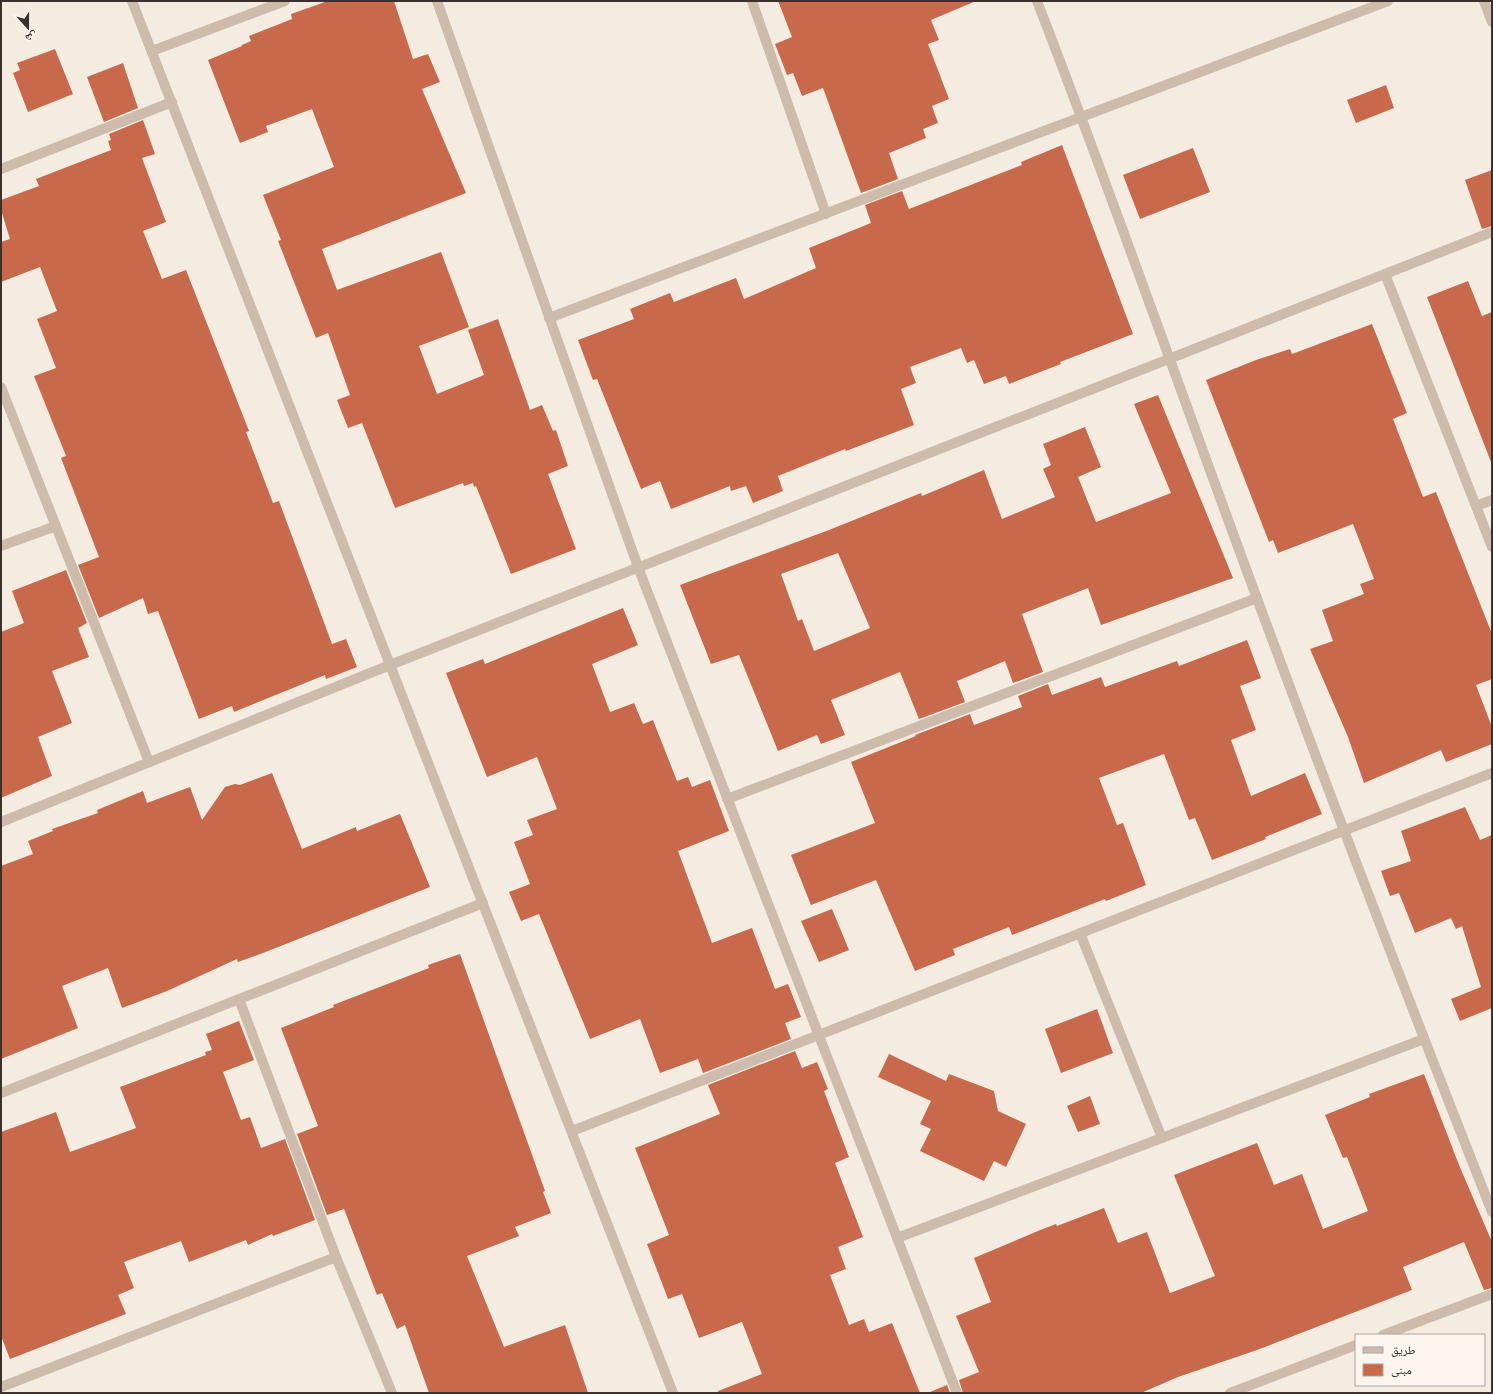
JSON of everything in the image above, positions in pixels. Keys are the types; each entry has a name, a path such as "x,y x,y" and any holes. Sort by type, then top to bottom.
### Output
{"street":[{"path":"132,1 673,1393"},
{"path":"152,51 284,1"},
{"path":"437,1 638,567 727,799 820,1034 957,1393"},
{"path":"752,1 826,214"},
{"path":"1037,1 1082,117 1169,360 1257,598 1424,1039 1492,1212"},
{"path":"549,318 1388,1"},
{"path":"1484,1 1492,22"},
{"path":"1,169 172,102"},
{"path":"1,822 390,665 1492,232"},
{"path":"1385,274 1492,547"},
{"path":"1,387 149,762"},
{"path":"1476,506 1492,500"},
{"path":"1,546 56,526"},
{"path":"727,799 1257,598"},
{"path":"572,1131 1492,773"},
{"path":"1,1094 483,904"},
{"path":"1080,933 1162,1138"},
{"path":"240,999 336,1257 392,1393"},
{"path":"897,1238 1424,1039"},
{"path":"1,1386 336,1257"},
{"path":"1386,1334 1492,1294"},
{"path":"1230,1393 1241,1391 1355,1345"}],"building":[{"path":"328,1 394,1 413,59 428,54 440,82 422,89 466,193 322,249 337,290 441,252 469,327 419,346 437,394 484,375 468,330 498,319 530,410 542,405 553,431 556,430 568,466 548,474 576,549 511,574 476,486 474,487 473,483 464,486 463,483 395,508 362,423 348,428 337,400 350,395 328,333 316,338 278,241 281,240 263,195 334,167 312,109 266,126 268,132 240,143 208,60 251,41 249,36 292,19 291,14"},
{"path":"778,1 976,1 931,20 939,40 928,44 949,99 932,106 938,123 923,129 926,138 889,153 898,179 861,193 823,88 802,96 793,73 787,75 775,44 792,37"},
{"path":"55,49 73,94 28,112 13,73 20,70 17,63"},
{"path":"123,63 138,108 104,122 87,77"},
{"path":"1386,85 1394,108 1356,123 1347,100"},
{"path":"143,120 155,154 142,158 166,222 143,231 162,279 186,270 249,431 246,432 273,503 279,501 332,644 346,639 357,667 326,679 325,675 234,712 232,706 199,719 158,611 148,614 143,598 99,618 78,565 99,557 61,458 66,456 34,376 56,368 37,319 57,311 40,267 1,282 1,242 10,239 1,210 1,200 39,186 36,179 111,150 108,141 111,140 109,134"},
{"path":"1062,145 1133,334 1060,362 1061,364 1009,384 1006,376 984,384 974,360 967,363 961,348 910,367 916,383 901,389 914,425 846,451 845,449 778,476 783,491 753,503 746,486 731,491 730,486 671,509 660,481 641,489 597,379 593,380 578,340 634,319 630,309 670,293 674,302 736,278 744,299 816,268 809,248 871,223 865,205 902,191 909,209 1022,165 1021,162"},
{"path":"1193,148 1210,192 1140,219 1123,175"},
{"path":"1492,170 1492,226 1482,229 1465,180"},
{"path":"1468,281 1482,316 1492,312 1491,462 1427,297"},
{"path":"1372,324 1407,413 1393,419 1423,497 1436,492 1492,634 1492,679 1476,685 1492,727 1492,744 1446,762 1441,750 1364,783 1348,737 1310,649 1333,641 1322,610 1364,594 1360,584 1374,579 1353,524 1278,553 1273,540 1269,542 1206,380 1256,360 1290,349 1292,354"},
{"path":"1158,395 1233,578 1101,625 1088,588 1022,614 1043,672 1013,683 1005,661 957,681 965,702 919,719 900,672 831,700 845,735 821,744 817,735 778,751 739,655 711,664 680,585 829,530 921,493 922,496 984,470 1002,519 1055,497 1043,469 1051,465 1043,444 1085,427 1101,467 1078,477 1096,522 1171,493 1134,404","holes":["838,553 870,628 814,651 802,619 798,621 781,574"]},
{"path":"66,570 87,623 78,628 89,657 52,671 72,723 38,737 52,776 1,798 1,632 24,623 12,591"},
{"path":"623,608 638,645 592,664 610,712 634,703 643,724 653,720 677,781 688,777 692,787 710,780 729,831 678,851 712,943 752,928 775,989 788,984 801,1017 785,1023 791,1039 703,1073 698,1059 660,1073 640,1019 590,1039 539,914 521,921 509,892 530,884 514,842 533,835 527,820 557,809 537,757 487,777 446,673 483,659 485,664"},
{"path":"1247,640 1261,678 1240,686 1256,730 1231,740 1251,796 1305,773 1322,814 1265,837 1266,839 1212,860 1195,818 1189,820 1164,754 1099,778 1117,825 1123,823 1146,885 1106,901 1105,899 1012,935 1009,927 953,949 955,955 915,971 876,880 811,905 791,855 875,823 851,762 970,714 974,725 1022,707 1018,696 1048,684 1052,695 1101,677 1105,687 1177,661 1179,666"},
{"path":"272,773 302,849 356,827 357,831 400,814 430,887 263,953 238,962 237,959 167,991 122,1008 108,968 62,986 78,1028 1,1059 1,866 33,854 28,841 53,831 52,829 98,813 97,810 143,791 147,803 190,787 202,820 225,787 235,784 240,785"},
{"path":"1465,807 1480,840 1492,835 1492,1008 1460,1021 1451,999 1481,987 1462,926 1456,929 1451,918 1415,933 1399,893 1390,896 1381,871 1411,861 1401,831"},
{"path":"832,909 849,950 819,962 801,921"},
{"path":"460,954 545,1191 543,1192 551,1213 515,1227 519,1236 467,1256 504,1347 565,1325 588,1393 429,1393 405,1325 397,1329 382,1293 377,1295 344,1209 327,1215 297,1134 318,1126 281,1028 334,1007 333,1005 429,968 428,965"},
{"path":"1097,1009 1113,1053 1061,1073 1045,1029"},
{"path":"239,1021 254,1060 223,1072 241,1120 250,1117 261,1148 285,1139 315,1220 273,1236 272,1234 248,1245 246,1240 189,1262 181,1241 124,1262 134,1288 118,1295 126,1314 10,1359 1,1336 1,1132 56,1112 70,1152 136,1128 120,1087 206,1055 205,1052 212,1050 206,1034"},
{"path":"795,1051 802,1068 817,1062 828,1089 824,1091 849,1157 835,1163 863,1237 838,1247 846,1269 830,1275 849,1325 864,1319 869,1332 892,1323 920,1393 718,1393 718,1391 762,1374 742,1322 699,1338 682,1294 668,1299 647,1244 669,1235 635,1148 720,1114 708,1085"},
{"path":"889,1054 946,1081 949,1074 994,1091 998,1111 1026,1124 1006,1167 994,1161 984,1181 920,1151 931,1129 920,1124 931,1101 878,1077"},
{"path":"1424,1074 1459,1165 1492,1242 1492,1288 1484,1290 1464,1242 1403,1267 1412,1290 1257,1350 1178,1377 1141,1393 963,1393 959,1380 979,1372 956,1316 991,1302 974,1258 1056,1224 1057,1226 1104,1208 1118,1243 1147,1232 1170,1293 1215,1276 1174,1175 1257,1143 1274,1185 1302,1174 1323,1229 1368,1211 1347,1157 1343,1158 1325,1115 1370,1097 1369,1094"},
{"path":"1090,1096 1100,1124 1078,1132 1067,1106"},
{"path":"947,1385 950,1393 930,1393 930,1392"}]}
